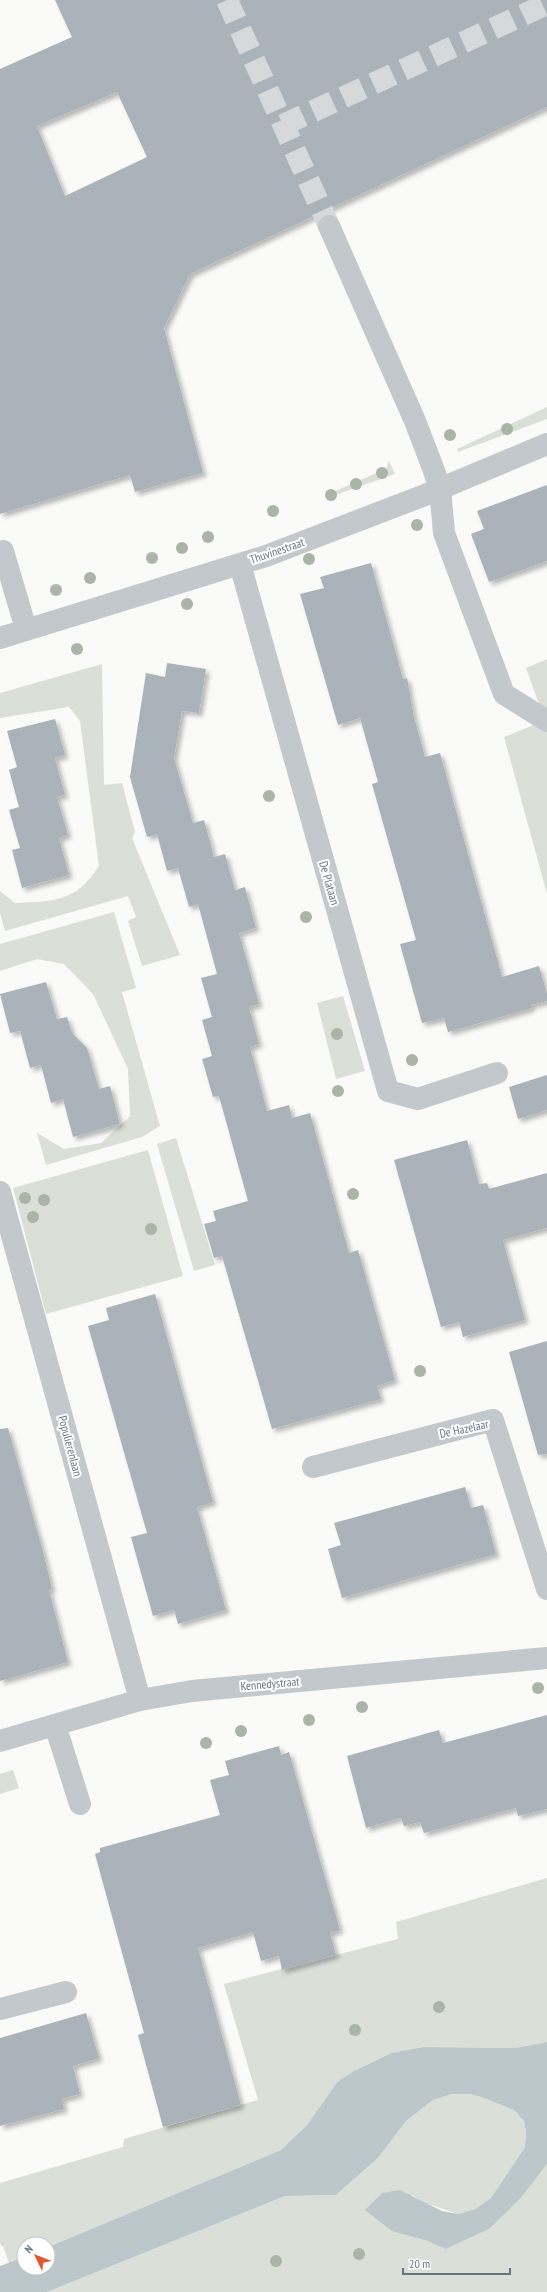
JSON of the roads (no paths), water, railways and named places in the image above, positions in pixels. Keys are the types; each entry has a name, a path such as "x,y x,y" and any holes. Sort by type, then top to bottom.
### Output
{"street":[{"path":"329,226 415,421 440,488 444,533 504,694 547,721"},
{"name":"Thuvinestraat","path":"0,638 266,556 440,488 547,444"},
{"path":"3,551 26,629"},
{"name":"De Plataan","path":"240,564 388,1091 418,1099 497,1073"},
{"name":"Populierenlaan","path":"0,1192 140,1700"},
{"name":"De Hazelaar","path":"313,1467 493,1420 547,1589"},
{"name":"Kennedystraat","path":"0,1742 140,1700 192,1691 547,1658"},
{"path":"54,1725 80,1804"},
{"path":"0,2009 66,1992"}],"tunnel":[{"path":"227,0 329,226"},
{"path":"283,125 547,4"}]}
